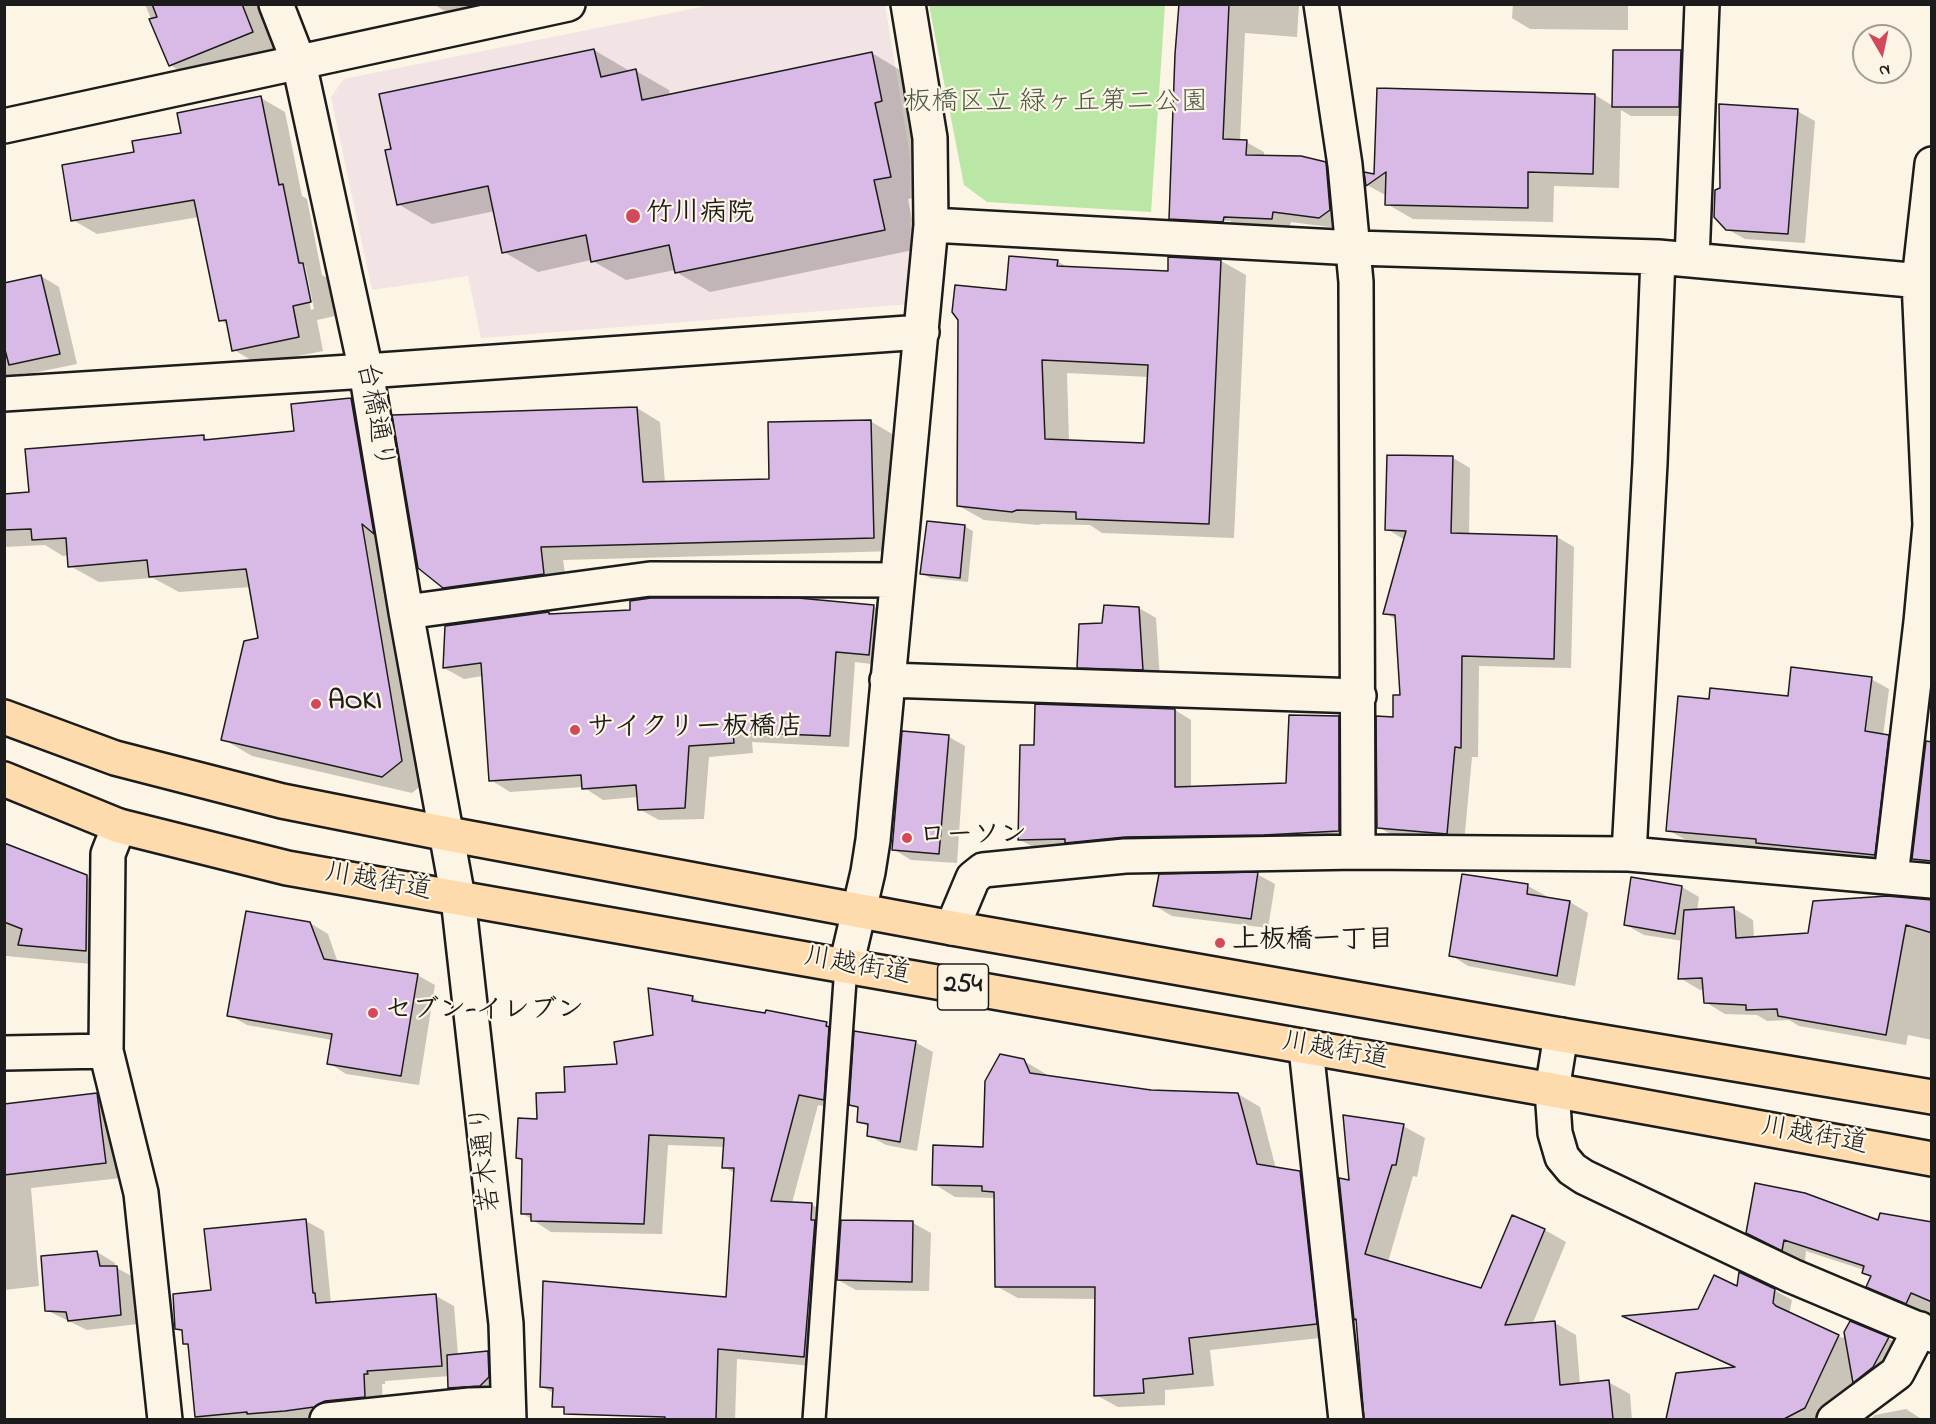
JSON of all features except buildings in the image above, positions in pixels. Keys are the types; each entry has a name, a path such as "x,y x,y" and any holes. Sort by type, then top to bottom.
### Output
{"highway":[{"name":"川越街道","path":"4,717 115,758 282,801 448,834 952,928 1561,1035 1932,1097"},
{"name":"川越街道","path":"4,779 119,826 287,868 1932,1159"}],"street":[{"name":"台橋通り","path":"276,4 299,63 366,371 406,612 448,834"},
{"path":"4,126 299,63 533,8 568,4"},
{"path":"846,966 868,872 873,840 931,225 930,138 908,4"},
{"path":"1321,4 1355,248 1358,852"},
{"path":"1692,260 1702,4"},
{"path":"1891,876 1926,622 1930,525 1925,281 1932,165"},
{"path":"931,225 1355,248 1658,257 1925,281"},
{"path":"1629,854 1650,463 1658,257"},
{"path":"4,394 922,332"},
{"path":"406,612 650,579 897,580"},
{"path":"887,680 1359,696"},
{"path":"119,826 108,854 106,1051 141,1193 165,1419"},
{"name":"若木通り","path":"448,834 458,898 506,1324 508,1412"},
{"path":"952,928 973,878 982,870 1125,856 1358,852 1629,854 1932,881"},
{"path":"1561,1035 1552,1090 1555,1133 1562,1157 1572,1169 1584,1177 1792,1276 1926,1332 1897,1373 1833,1419"},
{"path":"1306,1048 1346,1419"},
{"path":"4,1053 106,1051"},
{"path":"327,1419 470,1405 508,1412"}],"lane":[{"path":"814,1419 846,966"}],"shaded area":[{"name":"竹川病院","path":"711,5 885,5 910,156 910,304 481,338 468,276 372,290 331,97 344,79"}],"green space":[{"name":"板橋区立 緑ヶ丘第二公園","path":"929,5 1165,5 1151,212 987,202 964,185"}],"place":[{"name":"竹川病院","path":"633,216"},
{"name":"AOKI","path":"316,704"},
{"name":"サイクリー板橋店","path":"575,730"},
{"name":"ローソン","path":"907,838"},
{"name":"上板橋一丁目","path":"1220,943"},
{"name":"セブン-イレブン","path":"373,1013"}]}
